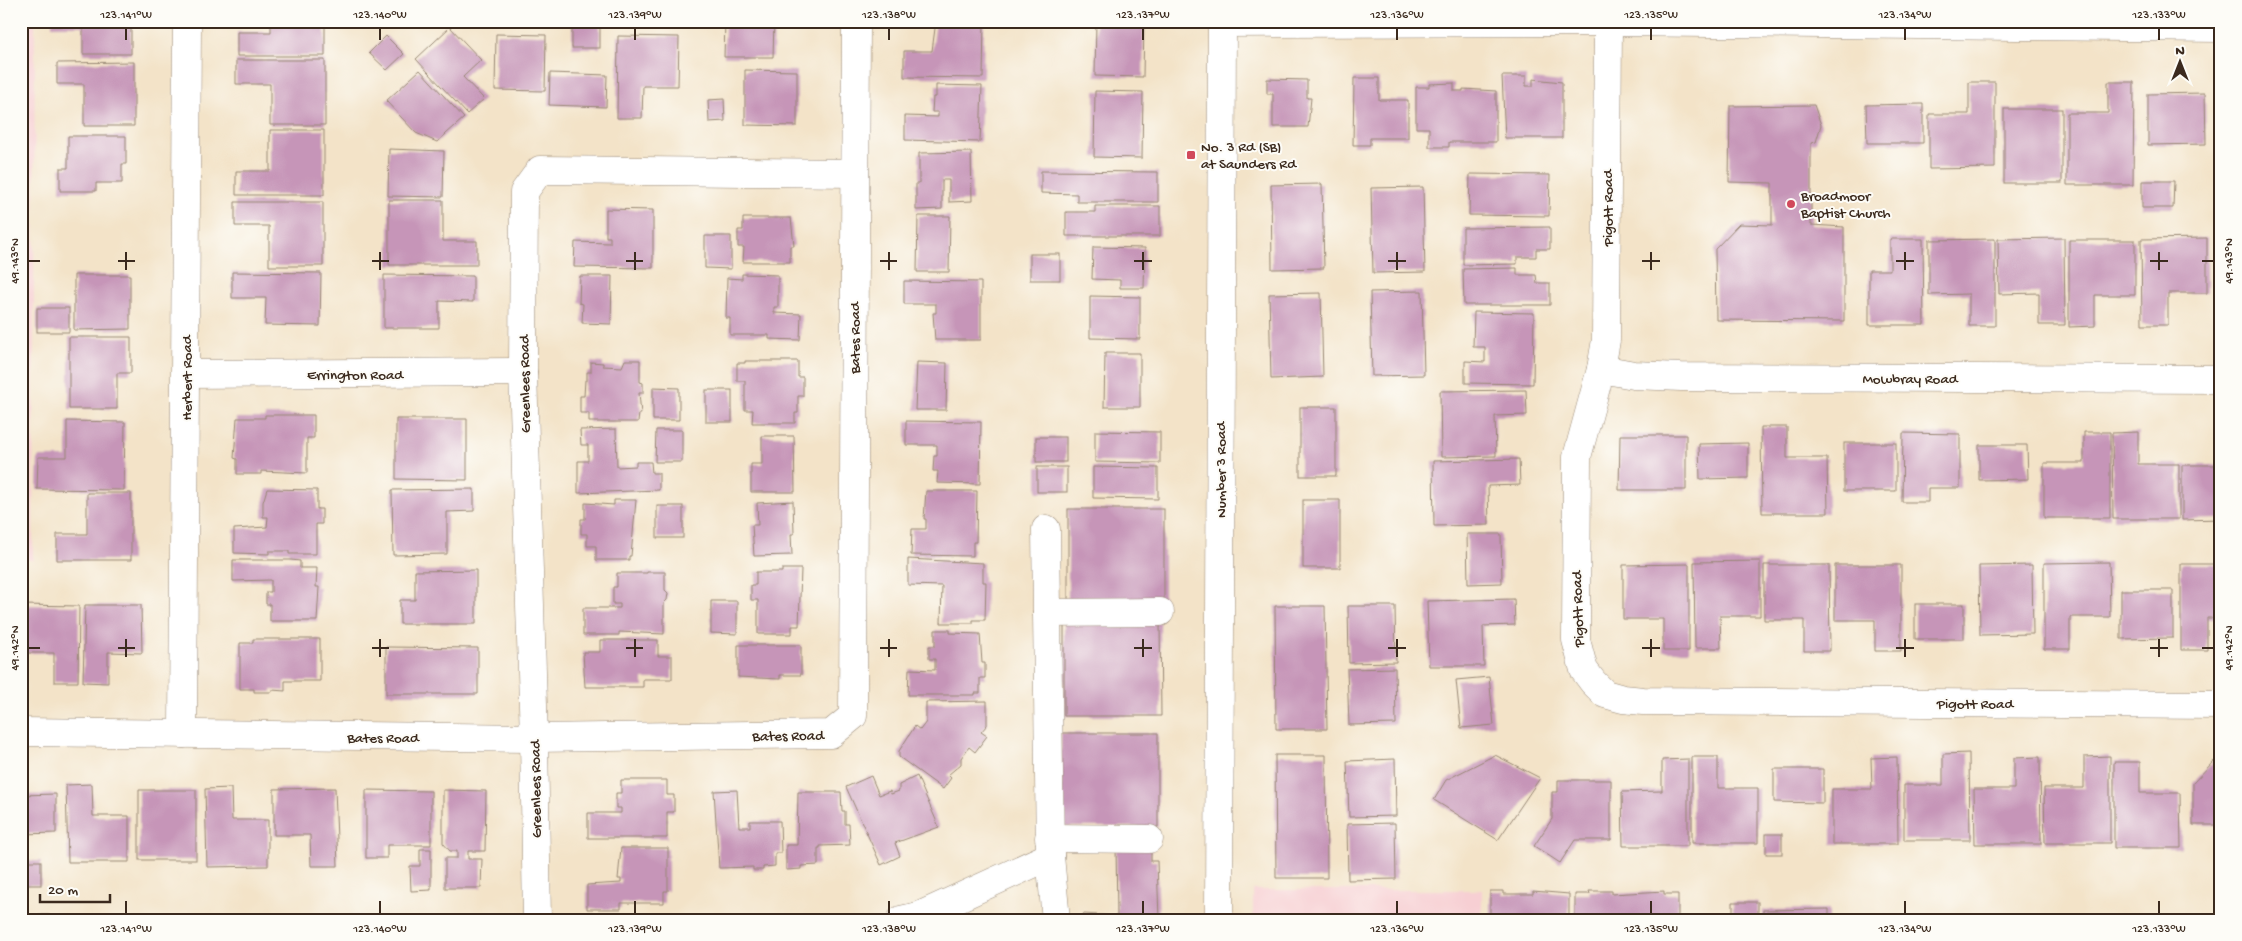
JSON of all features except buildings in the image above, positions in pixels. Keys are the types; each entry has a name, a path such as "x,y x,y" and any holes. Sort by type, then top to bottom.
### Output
{"street":[{"name":"Herbert Road","path":"183,734 187,21"},
{"name":"Bates Road","path":"21,732 534,738 831,734 853,716 856,21"},
{"path":"1222,22 1608,22 2221,28"},
{"name":"Number 3 Road","path":"1219,920 1222,22"},
{"name":"Pigott Road","path":"1608,22 1606,340 1601,369 1576,456 1576,640 1584,670 1592,682 1605,694 1623,699 1643,701 2221,705"},
{"name":"Greenlees Road","path":"537,920 534,738 523,372 524,192 540,170 855,173"},
{"name":"Mowbray Road","path":"1601,369 1634,375 1682,377 2221,379"},
{"name":"Errington Road","path":"186,374 523,372"},
{"path":"1046,529 1049,847 1056,920"},
{"path":"1048,613 1160,612"},
{"path":"901,920 919,916 1049,847 1149,839"}],"shaded area":[{"path":"21,21 35,21 33,560 21,559"},
{"path":"1253,890 1482,890 1482,920 1253,920"}],"place":[{"name":"No. 3 Rd (SB) at Saunders Rd","path":"1191,155"},
{"name":"Broadmoor Baptist Church","path":"1791,204"}]}
